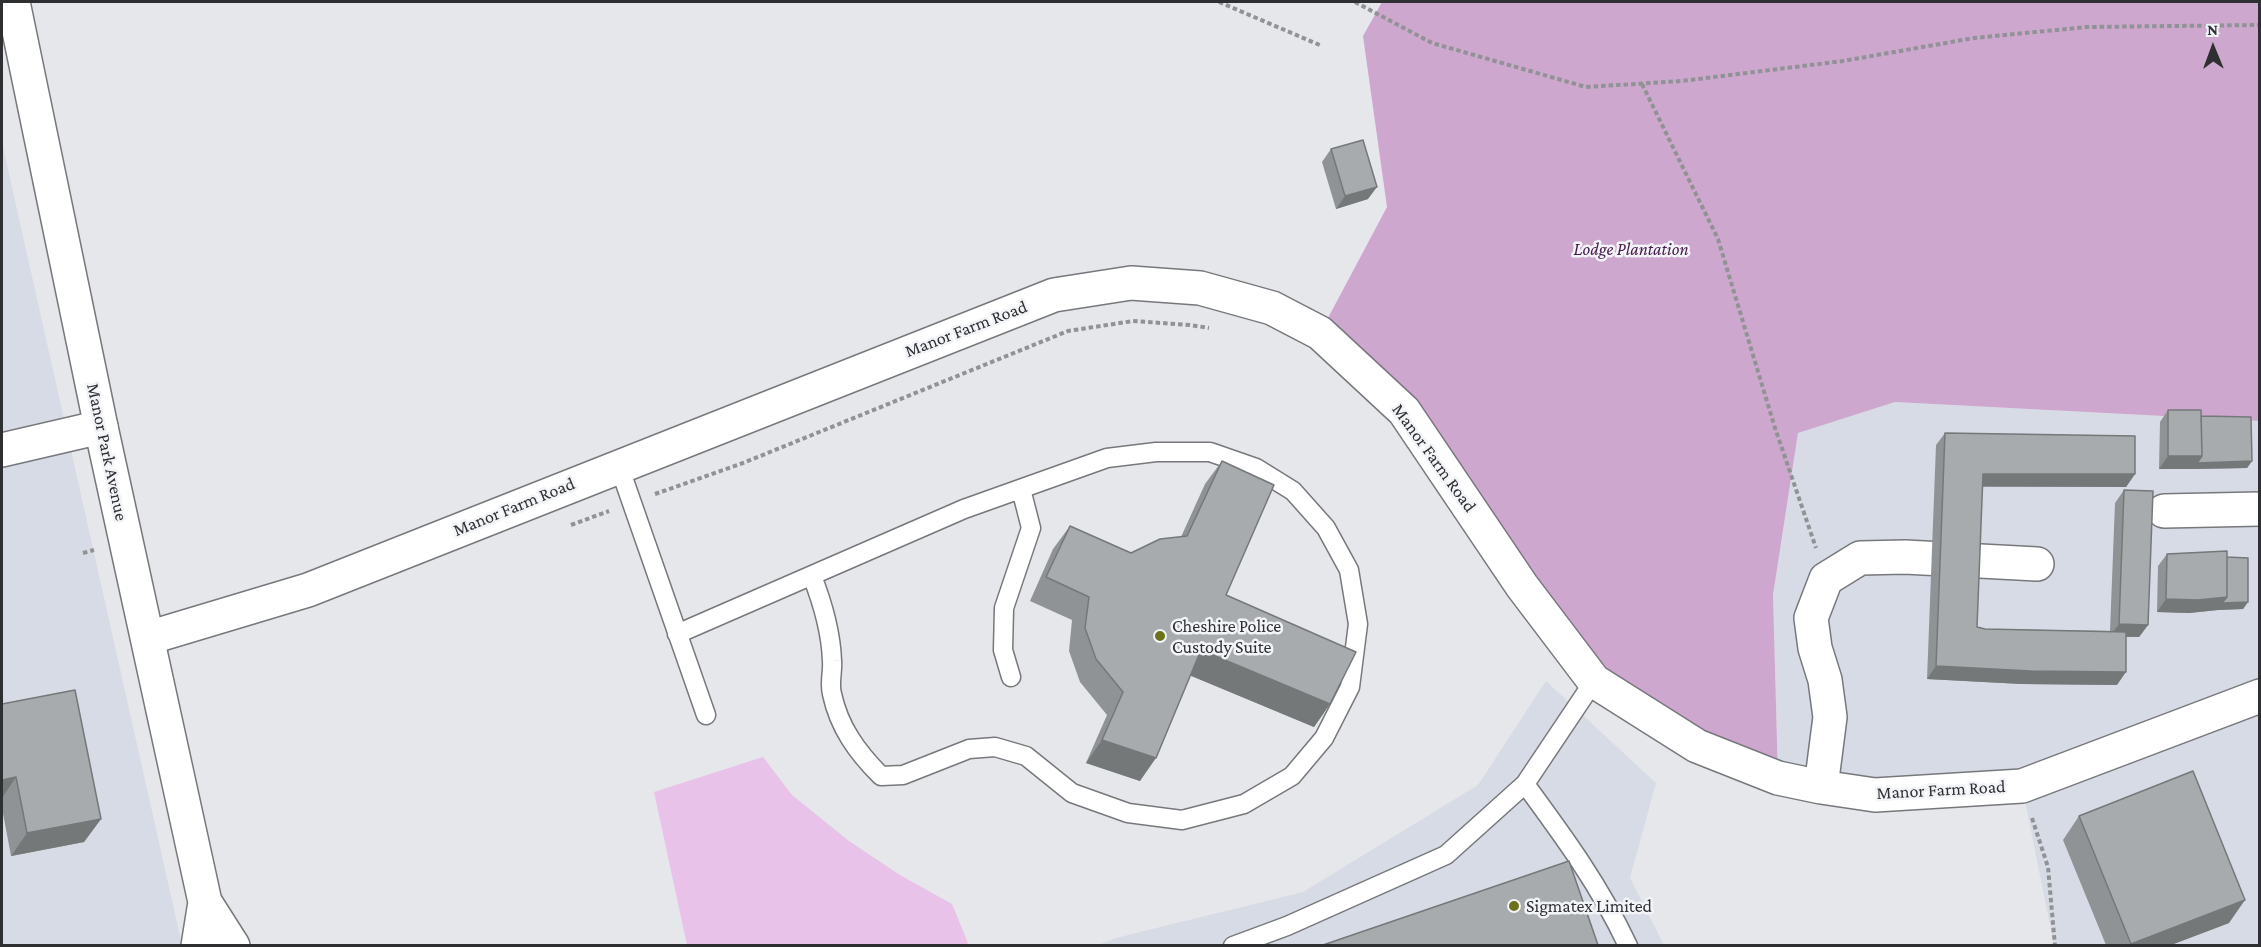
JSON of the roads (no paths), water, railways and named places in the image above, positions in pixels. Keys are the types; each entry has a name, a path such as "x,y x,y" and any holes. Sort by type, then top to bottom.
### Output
{"street":[{"name":"Manor Park Avenue","path":"13,2 101,427 205,902 232,945"},
{"name":"Manor Farm Road","path":"147,638 308,590 1054,295 1131,283 1200,288 1272,308 1320,333 1404,411 1522,586 1594,681 1697,746 1778,778 1821,788 1875,795 2022,786 2259,696"},
{"path":"2,450 101,427"},
{"path":"2164,511 2259,509"},
{"path":"1821,788 1830,717 1825,680 1815,648 1811,618 1826,579 1860,558 1905,557 2037,564"},
{"name":"Manor Park Avenue","path":"198,945 205,902"}],"lane":[{"path":"677,634 964,509 1107,458 1156,452 1210,452 1256,468 1293,491 1326,528 1349,570 1358,624 1350,687 1324,738 1292,776 1244,804 1182,820 1128,813 1072,793 1026,756 996,747 969,749 903,775 880,776 861,756 845,733 831,692 832,663 829,634 824,606 812,576"},
{"path":"619,466 706,715"},
{"path":"1011,677 1004,650 1004,608 1031,528 1021,489"},
{"path":"1233,945 1287,926 1446,855 1525,784 1594,681"},
{"path":"1525,784 1577,854 1611,909 1628,945"}],"place":[{"name":"Cheshire Police Custody Suite","path":"1160,636"},
{"name":"Sigmatex Limited","path":"1514,906"}],"park label":[{"name":"Lodge Plantation","path":"1631,249"}]}
